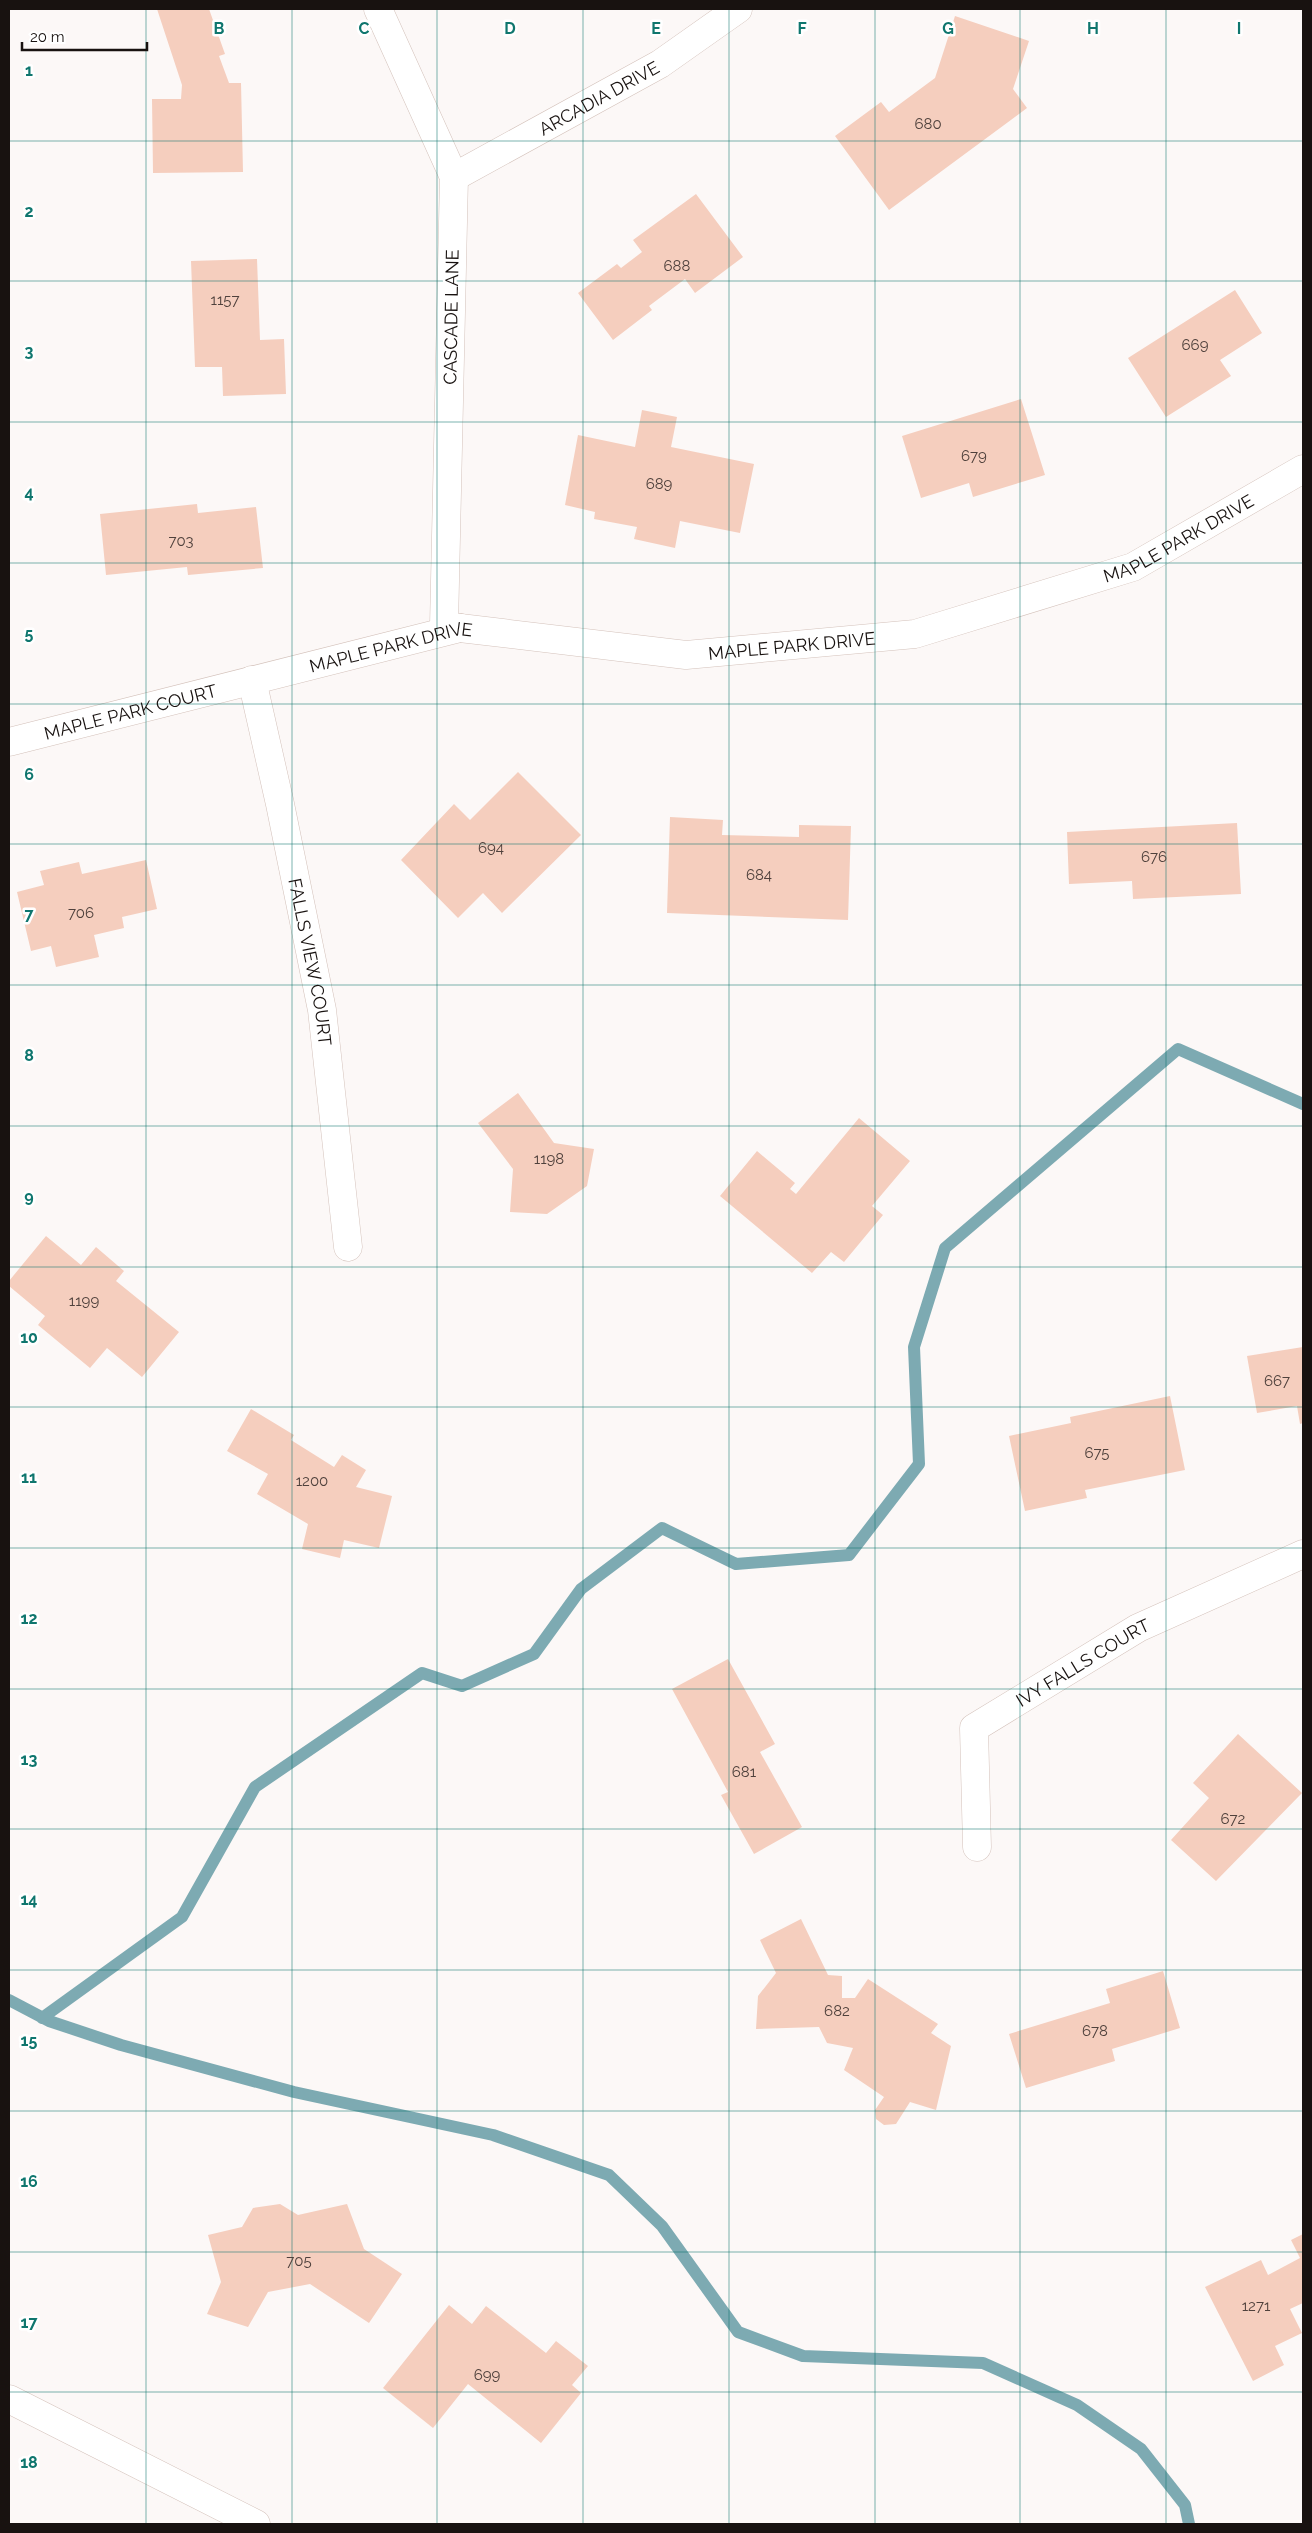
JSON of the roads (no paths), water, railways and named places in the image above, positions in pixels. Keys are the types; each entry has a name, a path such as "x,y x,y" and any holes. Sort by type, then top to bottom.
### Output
{"street":[{"name":"CASCADE LANE","path":"378,9 454,178 444,626 460,628"},
{"name":"ARCADIA DRIVE","path":"454,178 660,64 738,9"},
{"name":"MAPLE PARK DRIVE","path":"252,680 460,628 686,654 915,634 1133,566 1303,469"},
{"name":"MAPLE PARK COURT","path":"9,742 252,680"},
{"name":"FALLS VIEW COURT","path":"252,680 280,804 322,1010 348,1247"},
{"name":"IVY FALLS COURT","path":"977,1847 974,1728 1138,1628 1303,1554"},
{"path":"9,2399 256,2524"}],"waterway":[{"path":"42,2018 182,1917 255,1787 422,1673 462,1686 534,1654 581,1589 662,1528 736,1564 849,1555 919,1464 914,1347 945,1248 1178,1049 1303,1104"},
{"path":"9,2000 49,2021 121,2045 294,2092 493,2135 609,2175 662,2226 738,2332 803,2356 983,2363 1077,2405 1141,2449 1185,2505 1189,2524"}]}
